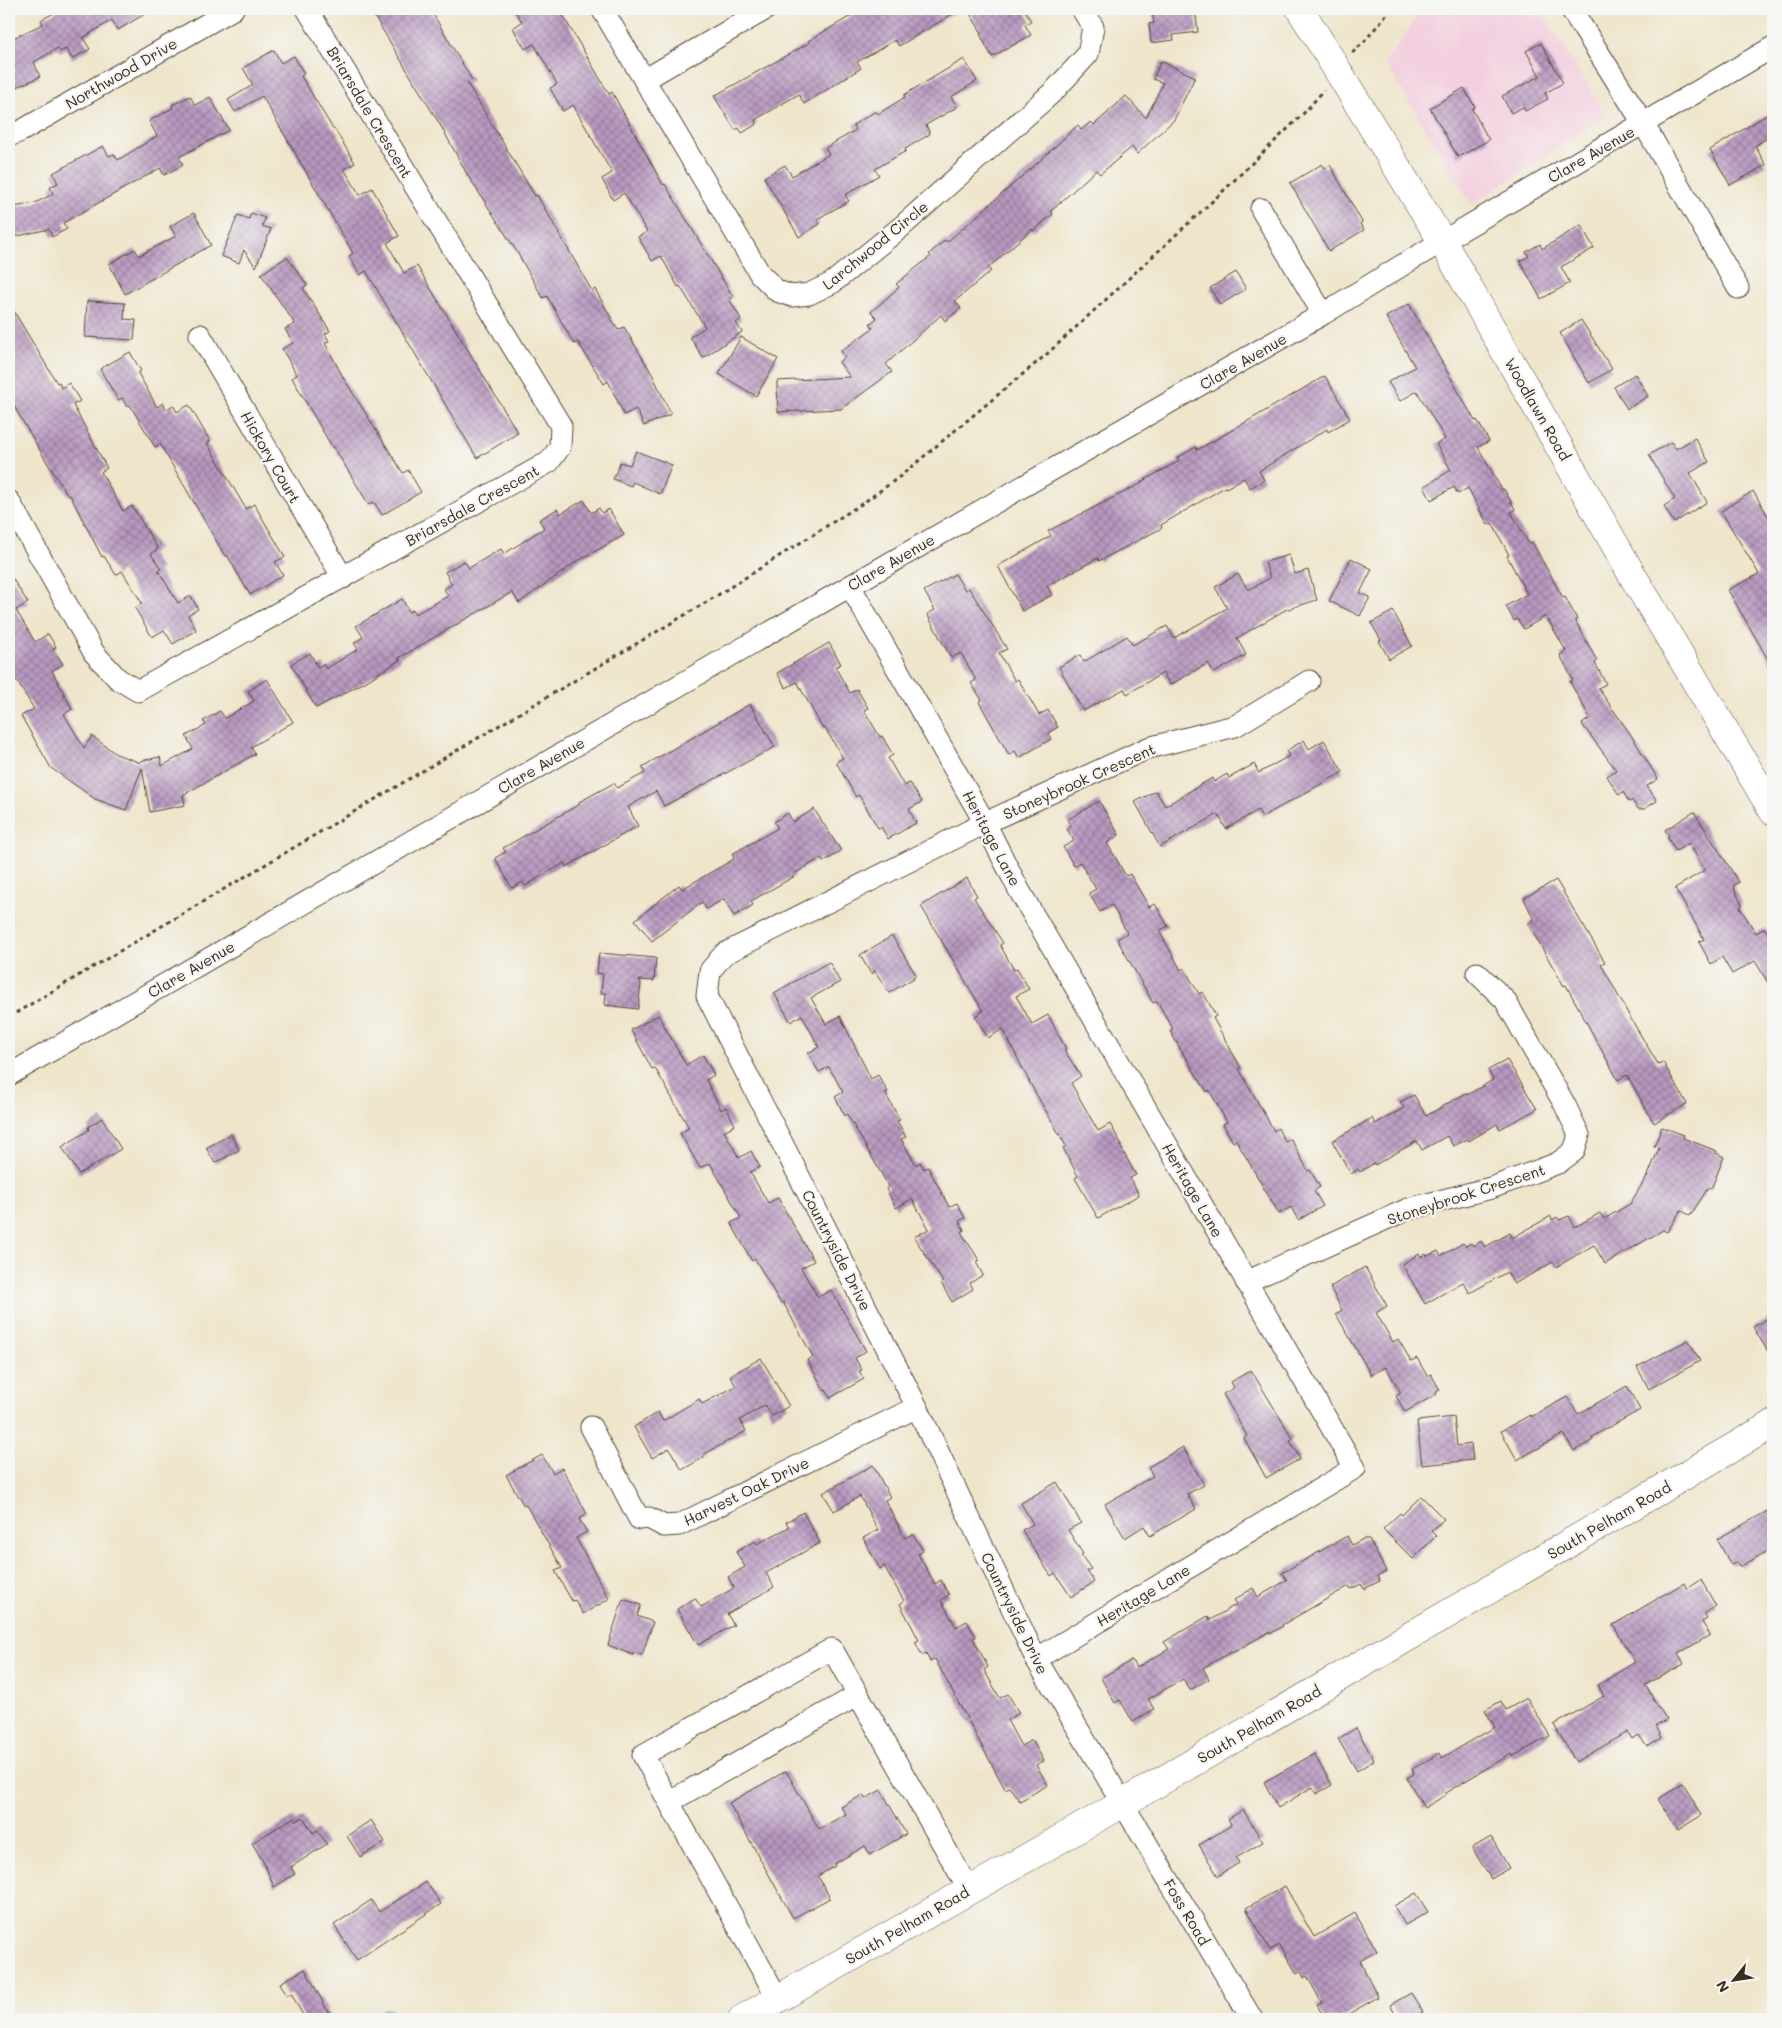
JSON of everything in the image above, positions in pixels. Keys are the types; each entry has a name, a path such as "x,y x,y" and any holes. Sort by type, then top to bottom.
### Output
{"main road":[{"name":"Woodlawn Road","path":"1300,9 1442,241 1634,578 1773,811"},
{"name":"South Pelham Road","path":"742,2019 1122,1804 1773,1424"}],"street":[{"name":"Northwood Drive","path":"9,136 21,131 233,9"},
{"name":"Briarsdale Crescent","path":"9,501 94,653 118,679 138,691 550,462 560,447 561,426 307,9"},
{"name":"Larchwood Circle","path":"602,9 760,274 777,291 792,296 809,294 832,283 900,228 1065,78 1088,54 1092,27 1082,9"},
{"path":"644,80 766,9"},
{"path":"1570,9 1643,123 1738,288"},
{"name":"Clare Avenue","path":"9,1075 850,586 1323,314 1442,241 1773,47"},
{"path":"1261,209 1323,314"},
{"name":"Hickory Court","path":"200,335 343,578"},
{"name":"Heritage Lane","path":"850,586 985,823 1019,890 1355,1468 1036,1659"},
{"name":"Stoneybrook Crescent","path":"985,823 1148,748 1235,726 1308,681"},
{"name":"Countryside Drive","path":"985,823 724,954 710,971 707,996 917,1407 1036,1659 1122,1804"},
{"name":"Stoneybrook Crescent","path":"1246,1282 1408,1209 1491,1188 1558,1163 1574,1152 1579,1135 1565,1105 1505,1000 1477,973"},
{"name":"Harvest Oak Drive","path":"590,1427 639,1519 650,1518 664,1526 679,1525 917,1407"},
{"path":"778,1999 644,1755 652,1750 832,1649 970,1890"},
{"path":"669,1802 858,1695"},
{"name":"Foss Road","path":"1122,1804 1252,2019"}],"path":[{"path":"9,1017 677,620 863,503 898,478 1075,328 1218,196 1303,114 1351,53 1364,42 1391,9"}],"shaded area":[{"path":"1423,9 1540,9 1606,116 1472,205 1385,63"}],"water":[{"path":"384,2009 395,2012 397,2019 375,2019"}],"building":[{"path":"61,9 153,9 118,30 112,20 83,38 90,49 72,59 66,49 60,52 58,48 34,62 40,77 9,90 9,40 43,24 41,20"},
{"path":"382,9 430,9 472,80 467,83 535,196 537,195 592,291 595,289 618,330 624,327 652,374 671,414 644,426 636,409 624,415 608,381 604,384 578,342 574,344 547,296 543,298 517,252 467,174 442,128 373,14"},
{"path":"514,9 559,9 609,94 612,92 663,185 665,184 733,297 729,299 741,319 736,323 742,332 703,358 690,337 705,327 680,286 678,287 661,256 652,261 638,237 647,232 624,193 613,200 602,179 612,173 573,105 563,111 550,88 557,84 534,44 525,49 513,28 522,22"},
{"path":"863,9 961,9 899,46 895,40 857,62 861,68 804,104 799,94 755,120 757,124 742,133 739,128 735,130 714,96 809,43 808,41"},
{"path":"967,9 1024,9 1031,21 1025,25 1031,35 992,57 980,34 982,33"},
{"path":"1195,9 1198,32 1173,35 1174,40 1151,43 1149,24 1154,23 1152,11"},
{"path":"1541,43 1563,83 1545,93 1548,99 1525,111 1523,107 1511,113 1502,96 1540,76 1526,51"},
{"path":"274,50 281,63 294,56 304,74 301,76 355,163 344,169 360,195 372,188 399,236 387,243 404,273 417,266 518,433 477,458 366,271 360,275 349,256 353,253 262,96 235,112 228,100 253,85 243,68"},
{"path":"964,59 977,81 951,97 957,107 926,125 930,134 875,169 879,175 845,195 849,201 817,219 820,224 799,237 764,177 785,165 792,176 829,154 825,148 856,130 853,125 876,111 878,114 905,97 904,95"},
{"path":"1161,61 1195,77 1174,120 1137,154 1132,147 1100,174 1096,170 1051,211 1053,214 1033,231 1032,229 988,268 991,271 955,301 961,308 945,321 941,315 886,364 892,372 841,409 778,412 777,381 850,377 839,362 845,357 841,351 873,328 870,324 877,318 871,312 899,287 896,284 931,256 929,254 945,240 947,242 1078,125 1081,130 1091,122 1094,125 1126,96 1146,118 1163,83 1153,79"},
{"path":"1464,88 1475,107 1472,109 1489,140 1458,157 1430,108"},
{"path":"190,96 195,105 210,97 229,130 179,157 183,165 164,175 160,168 63,223 67,229 52,237 49,229 9,238 9,208 35,203 53,194 50,187 58,183 53,173 103,146 109,156 114,154 118,160 157,136 149,121 173,108 172,105"},
{"path":"1773,111 1773,134 1755,146 1766,165 1730,185 1710,150"},
{"path":"1322,164 1325,168 1330,165 1362,222 1360,224 1364,230 1329,251 1290,183"},
{"path":"194,213 211,245 125,294 109,264 135,249 139,256 176,236 170,226"},
{"path":"251,213 265,218 262,226 271,229 256,267 244,250 239,263 221,256 238,215 249,219"},
{"path":"1581,225 1594,248 1561,267 1570,283 1541,299 1520,261 1529,256 1526,252 1540,244 1542,249"},
{"path":"287,257 307,285 303,288 330,331 325,334 329,341 325,343 344,379 403,473 408,470 421,492 382,515 374,502 369,505 332,447 292,378 297,375 282,349 293,343 285,329 295,324 261,274"},
{"path":"1236,272 1246,289 1220,305 1210,288"},
{"path":"87,301 125,303 124,319 136,320 134,340 85,337"},
{"path":"9,303 57,383 59,382 61,388 69,383 80,401 73,405 107,468 101,472 123,511 132,506 158,549 151,554 161,569 158,570 178,603 191,596 198,609 188,615 196,630 173,644 164,630 152,637 135,608 142,603 122,571 116,575 104,556 102,557 70,495 68,496 9,398"},
{"path":"1409,304 1475,421 1477,420 1489,441 1478,447 1515,509 1511,512 1529,544 1532,542 1577,619 1575,620 1597,661 1595,663 1606,684 1598,688 1631,735 1658,779 1647,786 1657,801 1644,809 1638,809 1632,800 1629,802 1623,792 1619,795 1607,776 1616,770 1582,724 1590,718 1570,682 1573,680 1560,655 1566,651 1546,616 1524,629 1517,619 1514,621 1506,606 1527,594 1492,523 1488,525 1468,488 1458,494 1454,487 1431,500 1424,487 1451,470 1436,444 1445,439 1417,391 1400,401 1388,382 1415,367 1386,317"},
{"path":"1581,320 1612,369 1589,383 1560,333"},
{"path":"741,337 778,359 756,396 719,374"},
{"path":"130,352 141,371 138,373 157,407 163,403 166,410 173,405 177,412 189,405 210,441 207,443 246,509 254,504 285,557 275,562 283,575 250,595 227,555 225,556 160,444 155,447 130,405 127,407 122,398 118,400 100,369"},
{"path":"1635,374 1648,396 1627,409 1614,387"},
{"path":"1325,376 1350,419 1328,432 1327,429 1259,471 1264,480 1250,488 1244,478 1225,487 1161,525 1162,528 1099,561 1098,558 1047,586 1052,595 1022,611 998,566 1051,536 1048,531 1142,483 1179,461 1177,458 1196,447 1197,450"},
{"path":"1695,438 1709,462 1690,473 1707,502 1674,523 1664,506 1675,499 1649,455 1671,442 1676,449"},
{"path":"636,451 672,465 660,494 633,482 631,486 613,479 620,462 630,465"},
{"path":"1753,491 1773,524 1773,668 1728,590 1759,574 1721,511"},
{"path":"584,500 591,513 599,508 602,513 609,509 624,535 576,562 519,603 512,592 399,658 400,660 365,682 316,708 291,664 310,653 318,667 323,664 326,669 358,649 354,643 363,637 356,626 402,599 409,612 413,610 415,614 448,596 444,589 452,584 445,572 464,561 469,568 501,549 504,554 544,528 539,520 557,509 560,514"},
{"path":"1289,555 1295,574 1308,570 1317,600 1285,610 1237,638 1246,655 1214,673 1208,663 1170,685 1163,673 1127,694 1124,689 1083,711 1059,667 1080,655 1084,662 1127,636 1133,645 1167,626 1174,638 1227,608 1215,587 1238,574 1248,590 1270,578 1265,562"},
{"path":"1351,558 1372,569 1360,593 1370,597 1360,616 1329,601"},
{"path":"9,573 28,603 16,610 35,642 48,634 56,647 53,649 63,664 52,671 72,709 64,714 84,748 92,736 116,754 141,763 140,761 160,757 162,766 193,749 186,736 206,725 203,721 220,711 225,718 254,701 248,691 267,679 293,722 251,747 255,754 183,795 185,805 150,812 142,768 126,810 95,799 51,768 21,716 34,709 9,668"},
{"path":"955,574 965,590 969,588 1007,649 999,653 1015,681 1018,679 1039,715 1048,710 1058,727 1048,733 1051,739 1019,758 1015,751 1009,755 979,702 982,700 971,683 976,680 961,653 951,658 927,614 935,610 924,591"},
{"path":"1393,611 1412,646 1389,659 1371,623"},
{"path":"829,643 841,664 835,667 850,693 857,689 868,708 864,710 893,755 888,758 904,786 910,783 922,802 909,809 916,823 888,839 881,827 878,828 859,795 856,797 836,762 843,758 825,728 823,729 797,682 786,688 777,673"},
{"path":"750,704 775,747 664,806 656,791 628,807 638,826 566,867 564,863 525,886 523,882 512,888 495,858 506,852 503,848 614,783 617,788 645,773 642,767"},
{"path":"1304,740 1309,749 1324,740 1343,772 1262,817 1258,810 1226,829 1218,814 1160,847 1135,802 1156,791 1165,806 1212,778 1214,782 1227,774 1229,778 1254,764 1259,773 1289,756 1286,751"},
{"path":"1099,801 1119,835 1107,843 1126,876 1130,874 1149,907 1155,904 1168,926 1159,931 1181,970 1184,968 1199,994 1203,992 1216,1016 1213,1018 1241,1068 1239,1069 1274,1131 1278,1128 1285,1142 1291,1139 1308,1171 1310,1170 1320,1187 1314,1191 1323,1206 1298,1220 1291,1207 1279,1214 1236,1140 1233,1142 1223,1124 1227,1122 1209,1090 1207,1092 1181,1050 1170,1031 1173,1029 1157,1001 1153,1003 1117,939 1127,933 1112,905 1100,912 1089,893 1096,889 1080,862 1074,866 1063,847 1074,841 1067,829 1071,826 1067,820"},
{"path":"814,809 841,851 823,862 821,858 794,874 795,876 751,901 753,905 734,916 724,899 706,909 702,902 652,941 635,920 679,885 682,889 734,859 732,854 778,828 774,822 788,813 793,822"},
{"path":"1694,812 1739,882 1733,886 1742,905 1740,908 1756,933 1765,928 1773,942 1773,991 1755,961 1732,974 1722,957 1711,964 1699,942 1704,939 1675,888 1705,870 1689,843 1676,851 1665,830"},
{"path":"967,878 977,896 974,898 1003,943 1000,945 1014,970 1017,968 1029,989 1016,996 1032,1024 1048,1015 1066,1049 1064,1050 1081,1076 1071,1083 1098,1131 1110,1124 1136,1175 1130,1178 1139,1195 1098,1218 1075,1178 1078,1176 1063,1148 1066,1146 1031,1085 1003,1029 988,1038 975,1016 983,1011 921,906"},
{"path":"1556,880 1605,962 1601,964 1631,1019 1658,1064 1663,1062 1687,1104 1654,1123 1627,1075 1618,1080 1566,985 1564,986 1528,924 1534,920 1524,898"},
{"path":"892,936 916,975 889,993 875,971 871,974 860,955"},
{"path":"599,953 656,958 654,981 639,980 641,983 638,1009 605,1005 606,993 601,993 603,974 597,973"},
{"path":"829,962 840,982 811,998 826,1024 840,1016 871,1079 878,1075 888,1092 885,1093 900,1120 897,1121 906,1137 901,1139 916,1165 920,1162 924,1169 928,1167 949,1207 957,1203 965,1218 959,1221 964,1230 961,1232 979,1260 976,1262 983,1275 970,1283 973,1289 952,1302 941,1283 943,1282 914,1237 929,1229 912,1199 896,1208 886,1189 889,1187 847,1114 845,1116 835,1097 843,1092 829,1067 819,1072 808,1053 819,1047 802,1015 791,1022 774,993"},
{"path":"658,1015 686,1065 703,1055 714,1075 706,1080 721,1110 726,1107 735,1125 724,1131 739,1158 751,1151 760,1167 750,1172 768,1203 778,1198 814,1261 801,1268 818,1297 831,1290 866,1351 855,1358 862,1370 859,1371 864,1379 830,1398 807,1360 813,1357 783,1302 781,1304 755,1259 752,1261 731,1223 741,1218 710,1163 700,1168 680,1133 689,1128 655,1068 652,1069 631,1030"},
{"path":"1507,1060 1537,1109 1500,1129 1497,1124 1469,1141 1468,1139 1453,1146 1447,1136 1422,1150 1417,1141 1375,1165 1374,1163 1360,1172 1358,1169 1351,1174 1332,1141 1372,1118 1375,1124 1404,1108 1400,1102 1414,1095 1426,1116 1493,1080 1488,1070"},
{"path":"102,1118 121,1149 79,1174 62,1147 89,1130 88,1127"},
{"path":"1662,1127 1684,1135 1683,1138 1717,1151 1716,1153 1724,1157 1711,1189 1708,1188 1690,1216 1681,1210 1667,1232 1663,1230 1605,1264 1594,1245 1556,1267 1553,1262 1514,1284 1507,1272 1470,1293 1463,1282 1425,1304 1402,1264 1419,1254 1421,1257 1438,1251 1441,1256 1463,1243 1466,1246 1471,1243 1473,1246 1481,1241 1485,1247 1510,1233 1512,1238 1551,1216 1552,1220 1557,1217 1559,1220 1569,1216 1575,1227 1600,1213 1604,1219 1630,1204 1649,1173 1659,1148 1654,1147"},
{"path":"231,1134 239,1150 215,1163 206,1148"},
{"path":"1365,1267 1387,1306 1376,1313 1393,1342 1398,1339 1411,1361 1417,1358 1427,1376 1431,1374 1440,1390 1436,1392 1437,1394 1405,1412 1396,1396 1401,1393 1386,1367 1371,1375 1336,1314 1342,1310 1330,1287"},
{"path":"1773,1315 1773,1360 1753,1327"},
{"path":"1688,1340 1700,1361 1649,1389 1637,1367"},
{"path":"761,1358 789,1406 772,1416 765,1405 740,1420 746,1431 703,1455 704,1457 682,1470 669,1448 652,1458 634,1427 658,1412 663,1421 699,1399 702,1404 736,1386 730,1376"},
{"path":"1251,1370 1293,1439 1290,1441 1300,1459 1266,1478 1244,1438 1247,1436 1223,1394 1234,1388 1231,1382"},
{"path":"1627,1386 1640,1410 1592,1437 1593,1440 1574,1451 1564,1434 1517,1460 1501,1431 1567,1397 1578,1414"},
{"path":"1454,1417 1457,1446 1471,1444 1473,1460 1422,1465 1417,1421"},
{"path":"1183,1447 1204,1485 1187,1494 1196,1509 1150,1536 1144,1526 1125,1538 1105,1504 1153,1476 1148,1467"},
{"path":"542,1455 553,1473 562,1468 587,1514 579,1519 587,1532 576,1538 609,1599 583,1614 575,1600 572,1601 555,1571 562,1568 526,1505 524,1506 506,1475"},
{"path":"873,1465 890,1497 885,1500 905,1538 913,1534 923,1551 918,1554 935,1584 941,1580 949,1595 941,1600 956,1627 967,1621 976,1637 973,1638 988,1667 984,1670 1000,1698 1008,1694 1019,1713 1007,1720 1021,1746 1032,1740 1044,1761 1036,1765 1048,1785 1020,1801 1009,1787 1005,1789 935,1659 930,1662 926,1653 922,1655 915,1642 919,1640 900,1604 904,1601 884,1566 880,1569 863,1538 878,1530 860,1496 834,1511 823,1493"},
{"path":"1057,1482 1081,1523 1068,1530 1083,1554 1081,1555 1091,1569 1087,1571 1094,1582 1071,1597 1055,1573 1051,1576 1022,1530 1033,1524 1021,1503"},
{"path":"1421,1496 1444,1519 1431,1531 1436,1536 1413,1559 1383,1529 1400,1513 1402,1515"},
{"path":"1773,1508 1773,1548 1740,1567 1737,1562 1731,1565 1717,1539"},
{"path":"803,1512 820,1543 766,1573 774,1587 727,1614 734,1625 698,1645 677,1609 695,1598 701,1607 734,1588 728,1577 745,1567 736,1552 755,1541 757,1544 789,1527 786,1522"},
{"path":"1347,1536 1352,1545 1363,1539 1369,1539 1386,1571 1377,1576 1380,1581 1364,1589 1361,1584 1351,1589 1349,1586 1270,1634 1269,1632 1203,1668 1209,1679 1190,1690 1183,1679 1148,1699 1154,1709 1133,1722 1120,1700 1115,1703 1101,1678 1132,1660 1136,1668 1169,1649 1164,1642 1208,1616 1210,1620 1237,1604 1234,1600 1253,1588 1258,1597 1287,1580 1282,1573"},
{"path":"1701,1580 1716,1606 1704,1613 1707,1619 1702,1622 1710,1635 1678,1654 1684,1664 1645,1685 1667,1720 1656,1726 1662,1738 1647,1747 1639,1735 1632,1739 1628,1732 1576,1762 1554,1725 1604,1696 1598,1685 1635,1662 1613,1625 1684,1583 1687,1589"},
{"path":"623,1599 641,1605 637,1616 653,1622 642,1655 634,1652 633,1655 608,1645"},
{"path":"1527,1698 1550,1736 1512,1757 1511,1754 1445,1793 1446,1795 1424,1808 1407,1778 1414,1774 1412,1769 1440,1753 1442,1758 1495,1727 1485,1710 1501,1701 1506,1710"},
{"path":"1356,1728 1374,1760 1357,1771 1338,1739"},
{"path":"1314,1754 1332,1785 1316,1794 1312,1787 1278,1808 1264,1782"},
{"path":"786,1771 819,1829 846,1814 841,1807 863,1795 865,1799 881,1790 906,1834 870,1855 865,1846 834,1864 835,1866 818,1876 830,1898 793,1918 729,1803"},
{"path":"1683,1784 1702,1815 1678,1830 1658,1799"},
{"path":"1243,1810 1263,1842 1236,1858 1239,1863 1218,1876 1199,1845 1230,1826 1231,1824 1228,1819"},
{"path":"294,1817 296,1821 303,1817 313,1833 317,1830 327,1844 291,1867 295,1874 274,1887 264,1863 252,1843"},
{"path":"371,1820 385,1842 360,1857 347,1836"},
{"path":"1491,1837 1509,1868 1491,1879 1472,1848"},
{"path":"426,1882 441,1904 357,1960 334,1925 371,1900 379,1912"},
{"path":"1285,1886 1314,1937 1355,1913 1377,1951 1360,1961 1378,1997 1340,2019 1325,2019 1317,2005 1322,2003 1307,1976 1304,1978 1301,1971 1297,1974 1280,1945 1270,1950 1246,1908"},
{"path":"1416,1893 1428,1912 1405,1925 1394,1906"},
{"path":"305,1969 332,2019 305,2019 291,1993 287,1996 280,1983"},
{"path":"1411,1993 1423,2012 1411,2019 1398,2019 1390,2005"}]}
